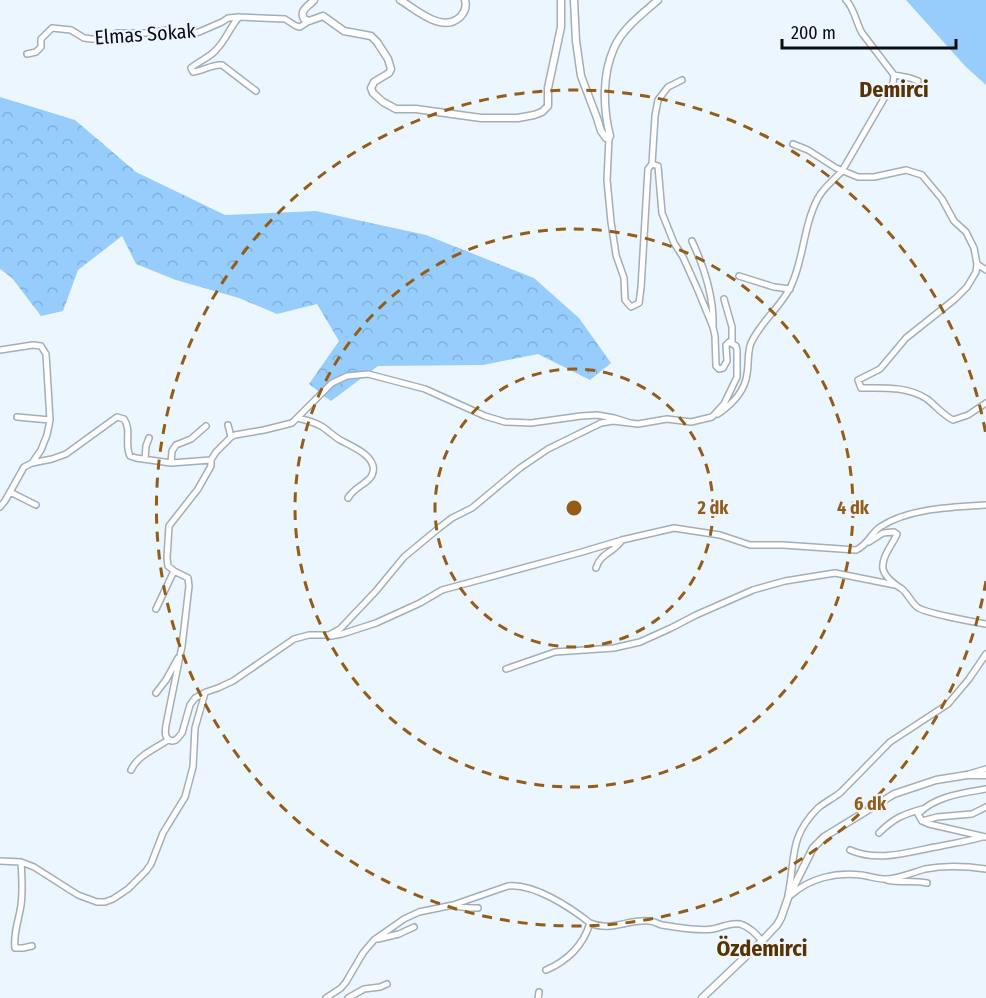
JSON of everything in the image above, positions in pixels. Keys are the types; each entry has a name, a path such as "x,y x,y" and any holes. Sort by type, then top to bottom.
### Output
{"street":[{"path":"314,0 303,12 304,19 309,21 323,16 344,31 370,36 377,42 388,59 391,69 389,73 374,82 371,88 383,102 396,109 416,109 481,118 518,118 542,112 548,106 548,88 561,27 561,0"},
{"path":"400,0 426,17 443,23 458,19 465,9 465,0"},
{"path":"574,0 574,21 581,76 601,131 606,138 609,138"},
{"path":"658,0 623,34 614,48 605,85 605,112 610,136 608,180 610,222 614,246 624,278 625,300 631,307 639,303 641,288 648,169 652,164 658,100 668,87 682,80"},
{"path":"846,0 849,2 862,33 894,75 918,81"},
{"path":"239,17 232,24 225,39 215,52 192,68 193,72 196,72 222,65 256,91"},
{"name":"Elmas Sokak","path":"27,54 36,52 41,47 41,39 52,28 71,30 84,38 101,39 117,33 150,33 167,30 182,34 199,32 228,18 239,17 285,19 300,27 309,21"},
{"path":"131,770 134,763 141,757 168,740 172,741 179,737 192,701 198,696 233,681 289,641 309,635 325,635 340,629 404,557 452,518 472,508 527,463 555,445 601,423 613,421 642,424 667,419 691,422 720,414 733,402 745,383 749,350 760,327 790,289 807,227 819,196 830,181 842,171 893,83 894,75"},
{"path":"793,144 808,150 849,175 874,177 906,170 922,175 942,200 954,221 966,232 977,264 972,280 962,292 906,338 880,369 858,380 861,388 897,389 914,393 928,400 953,420 968,415 986,403"},
{"path":"652,164 658,166 662,213 674,243 698,288 715,336 716,366 719,369 726,365 726,345 729,342 732,343"},
{"path":"692,241 708,288 713,315 712,327"},
{"path":"977,264 986,270"},
{"path":"739,276 774,287 790,289"},
{"path":"712,417 724,404 737,377 737,350 732,343 732,327 724,299"},
{"path":"0,350 33,345 41,346 46,354 50,420 42,450 32,463"},
{"path":"168,740 165,729 181,651 189,582 188,578 171,569 167,562 169,526 198,489 216,452 231,437 288,425 336,381 351,375 368,374 425,389 505,422 531,423 597,415 614,417 630,423"},
{"path":"17,417 50,420"},
{"path":"0,507 24,467 66,454 117,417 124,419 129,426 127,449 130,456 171,463 211,460"},
{"path":"298,418 321,426 363,453 371,463 373,471 370,478 353,490 348,498"},
{"path":"228,425 231,437"},
{"path":"171,463 172,452 176,445 191,439 206,426"},
{"path":"145,459 146,446 150,438"},
{"path":"10,492 36,505"},
{"path":"863,547 878,528 898,519 938,508 986,505"},
{"path":"325,635 333,637 376,623 442,590 622,540 674,528 720,535 750,544 856,550 883,533 894,532 897,534 883,563 883,572 895,585 925,611 986,624"},
{"path":"596,568 598,560 618,547 622,540"},
{"path":"156,609 174,571"},
{"path":"506,669 555,652 614,648 640,642 753,590 785,581 835,573 895,585"},
{"path":"156,693 166,680 181,651"},
{"path":"788,898 797,837 815,812 841,792 890,742 948,704 986,654"},
{"path":"0,861 21,862 34,867 81,897 97,902 114,899 132,886 151,864 164,833 185,797 193,767 195,728 206,692"},
{"path":"702,998 777,925 813,848 824,837 894,794 936,780 986,769"},
{"path":"967,775 986,775"},
{"path":"879,833 891,820 938,800 986,789"},
{"path":"922,821 972,813 986,807"},
{"path":"923,808 918,814 922,821 985,837"},
{"path":"850,850 881,857 985,837"},
{"path":"21,862 23,887 15,931 15,948 32,946"},
{"path":"885,879 939,867 957,866 986,870"},
{"path":"788,898 799,888 829,876 862,875 893,881 927,883"},
{"path":"326,998 346,982 363,953 374,940 404,919 419,912 453,905 508,886 516,885 540,891 597,927 650,921 673,927 705,930 737,923 751,929 762,941"},
{"path":"453,905 461,908 478,908"},
{"path":"546,970 561,963 579,946 590,923"},
{"path":"374,940 399,934 414,927"},
{"path":"348,998 364,989 387,984"}],"green space":[{"path":"906,0 986,0 986,85 965,66"},
{"path":"0,97 75,120 136,172 225,215 316,211 426,235 534,278 579,318 611,363 590,380 538,354 483,365 378,366 331,401 309,384 339,341 317,304 277,314 239,298 176,280 136,264 122,236 78,270 63,311 41,316 12,278 0,269"}],"district":[{"name":"Demirci","path":"894,89"},
{"name":"Özdemirci","path":"762,948"}]}
